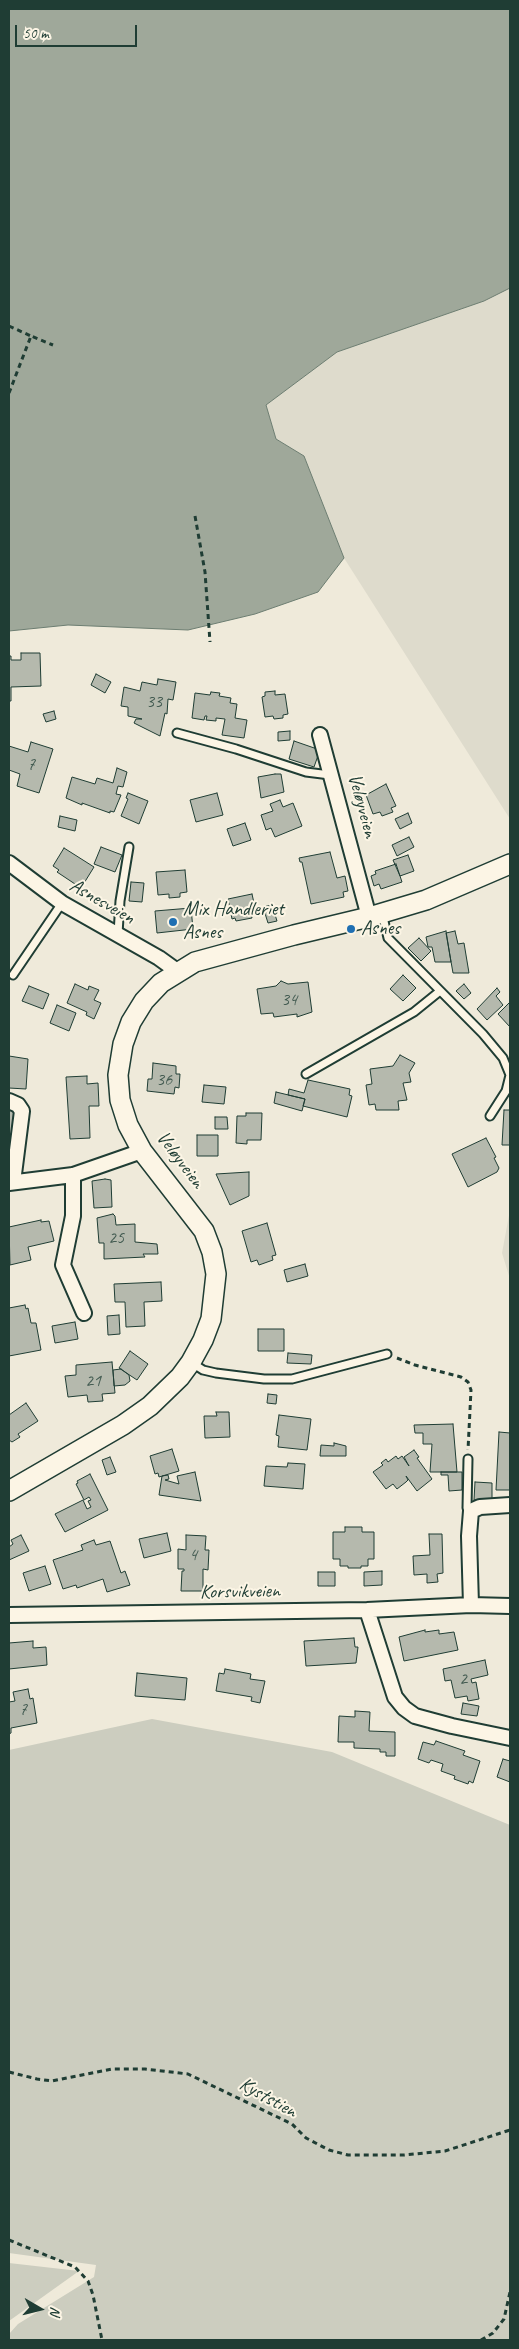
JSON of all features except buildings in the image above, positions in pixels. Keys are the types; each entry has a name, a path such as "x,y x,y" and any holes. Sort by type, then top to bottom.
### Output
{"main road":[{"name":"Veløyveien","path":"9,1491 123,1425 150,1406 180,1377 192,1362 204,1340 211,1319 216,1274 212,1252 204,1231 142,1151 128,1125 120,1100 118,1074 123,1044 130,1022 144,1001 177,971 195,962 376,915 426,900 510,864"}],"street":[{"name":"Veløyveien","path":"320,735 330,775 376,915"},
{"name":"Asnesveien","path":"9,863 62,903 160,958 177,971"},
{"path":"9,1101 18,1105 22,1111 11,1182 73,1175 142,1151"},
{"path":"73,1175 73,1216 63,1265 84,1314"},
{"path":"471,1604 469,1536 471,1511 480,1507 510,1505"},
{"name":"Korsvikveien","path":"9,1615 367,1610 471,1604 510,1606"},
{"path":"367,1610 395,1697 404,1708 415,1716 510,1738"}],"lane":[{"path":"177,733 236,749 306,772 330,775"},
{"path":"118,934 121,894 129,847"},
{"path":"13,976 62,903"},
{"path":"376,915 388,938 483,1034 503,1058 510,1076 506,1091 490,1116"},
{"path":"306,1074 414,1012 440,991"},
{"path":"192,1362 203,1370 216,1373 264,1379 292,1379 387,1354"},
{"path":"468,1459 467,1508 471,1511"}],"path":[{"path":"9,326 53,345"},
{"path":"9,392 31,336"},
{"path":"195,516 205,572 210,642"},
{"path":"387,1354 415,1365 461,1377 468,1382 471,1390 468,1459"},
{"name":"Kyststien","path":"9,2072 37,2080 52,2081 112,2069 145,2069 188,2074 292,2124 306,2138 329,2150 348,2155 404,2155 445,2151 510,2130"},
{"path":"9,2240 74,2267 88,2281 94,2295 102,2340"},
{"path":"481,2340 493,2334 504,2319 510,2292"}],"shaded area":[{"path":"9,9 510,9 510,288 484,301 337,352 266,405 276,439 304,456 344,558 318,592 255,614 188,630 68,625 9,631"},
{"path":"510,288 510,819 344,558 304,456 276,439 266,405 337,352 484,301"},
{"path":"510,1210 510,1279 502,1253"},
{"path":"152,1719 332,1752 510,1825 510,2340 9,2340 9,2334 18,2324 94,2277 96,2265 9,2253 9,1750"},
{"path":"9,2263 79,2271 9,2321"}],"place":[{"name":"Mix Handleriet Asnes","path":"173,922"},
{"name":"Asnes","path":"351,929"}]}
